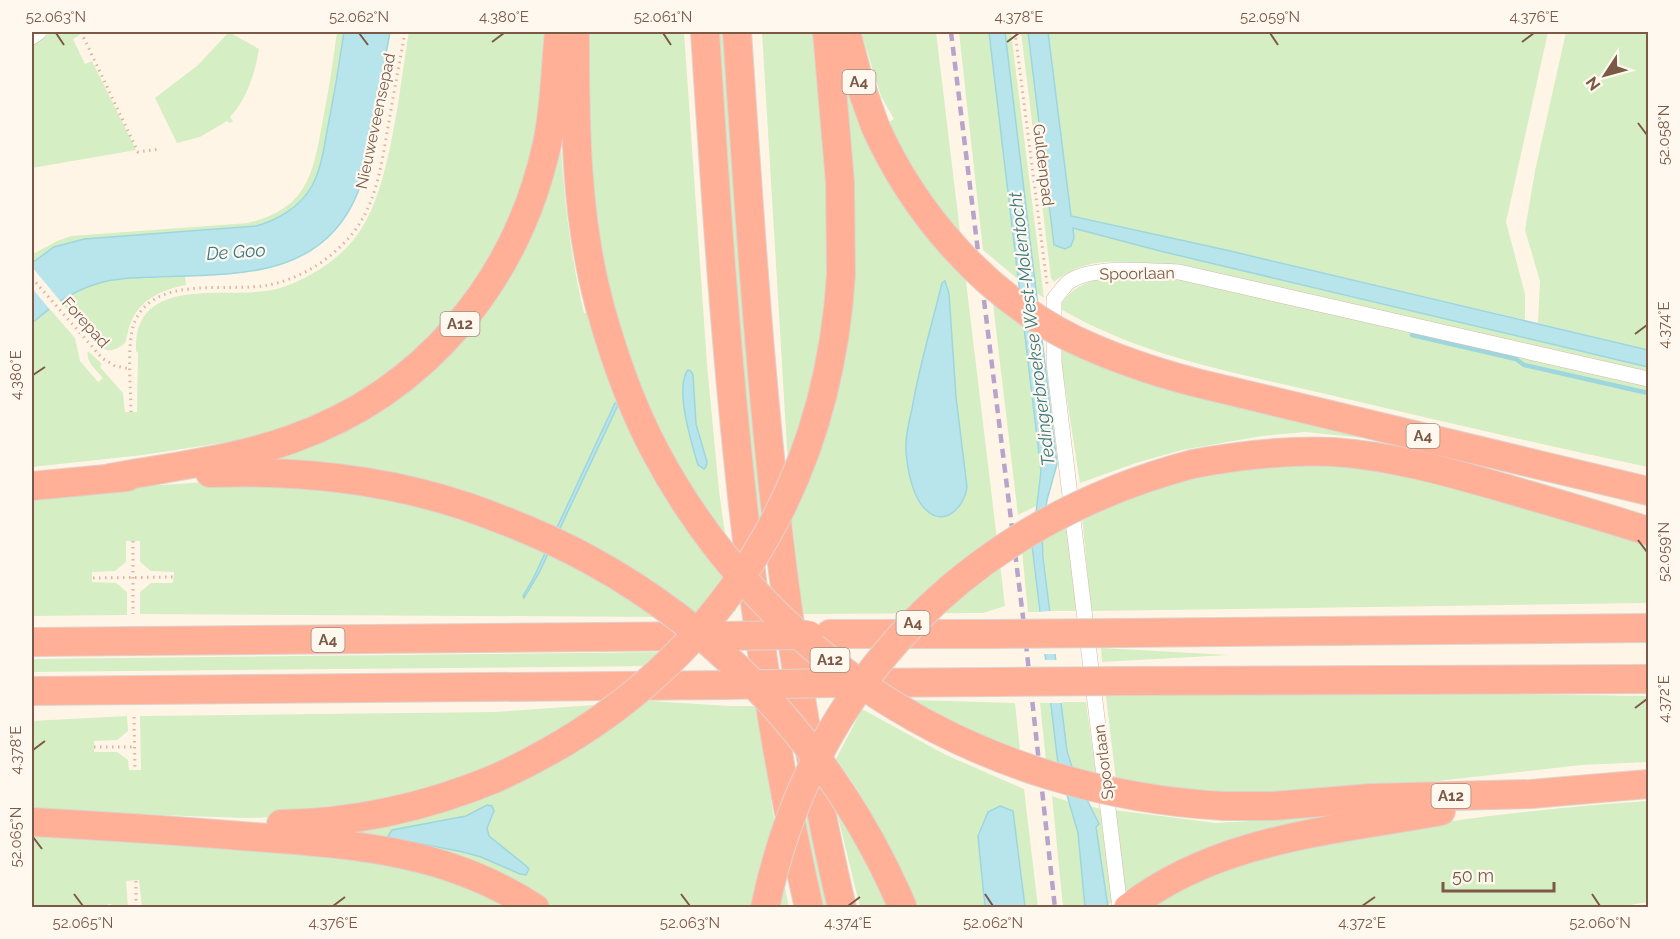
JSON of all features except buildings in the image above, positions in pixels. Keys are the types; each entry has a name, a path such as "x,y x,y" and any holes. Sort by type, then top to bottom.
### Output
{"highway":[{"name":"A12","path":"110,478 232,456 272,446 310,432 350,413 389,389 414,370 447,339 497,273 512,246 529,205 550,125 559,32"},
{"name":"A12","path":"574,32 576,128 580,194 587,250 600,308 615,357 642,424 656,452 692,511 717,546 757,592 817,650 867,688 956,739 1015,765 1066,782 1168,802 1224,806 1273,806 1371,798 1531,794 1648,784"},
{"path":"705,32 731,399 746,544 772,723 809,908"},
{"name":"A12","path":"737,32 760,359 778,543 806,732 842,908"},
{"name":"A4","path":"125,826 301,824 338,820 421,805 494,779 539,758 576,736 634,694 670,662 695,635 741,577 782,507 813,431 832,355 840,274 840,182 827,32"},
{"name":"A4","path":"846,32 859,81 875,126 896,168 928,216 960,253 997,288 1032,314 1081,342 1130,364 1197,383 1648,490"},
{"name":"A4","path":"765,908 774,868 804,783 847,706 872,671 915,621 966,574 1039,525 1113,489 1193,464 1228,457 1280,452 1361,455 1435,469 1603,516 1648,531"},
{"name":"A12","path":"32,486 110,478 234,472 289,474 368,483 416,492 465,506 538,535 598,565 651,597 729,660 776,707 823,765 860,821 903,908"},
{"name":"A4","path":"1603,516 1648,525"},
{"name":"A4","path":"32,642 1648,628"},
{"path":"32,693 996,682 1648,679"},
{"name":"A12","path":"1128,908 1171,878 1225,855 1298,836 1531,794"},
{"name":"A4","path":"32,822 125,826 388,850 467,872 535,908"}],"street":[{"path":"32,37 39,32"},
{"name":"Spoorlaan","path":"1120,908 1054,363 1054,299 1070,281 1096,272 1134,270 1179,272 1648,379"}],"path":[{"path":"81,32 138,152 160,148"},
{"name":"Nieuweveensepad","path":"131,412 131,338 135,322 145,308 158,298 181,290 256,288 279,283 315,266 348,239 364,216 377,182 405,32"},
{"name":"Guldenpad","path":"1015,32 1047,286 1054,299"},
{"name":"Forepad","path":"32,278 105,360 115,366 131,369"},
{"path":"133,541 133,614"},
{"path":"93,578 173,577"},
{"path":"134,717 135,771"},
{"path":"94,747 134,747"},
{"path":"136,881 136,908"}],"green space":[{"path":"51,32 78,32 80,35 73,39 85,64 92,61 136,150 32,168 32,46"},
{"path":"229,32 259,49 249,85 241,102 230,117 233,121 230,123 227,121 200,137 177,143 155,98 198,65"},
{"path":"337,32 344,32 321,162 312,186 295,206 280,216 256,226 84,239 54,247 32,263 32,249 35,253 71,236 248,223 284,208 305,186 316,156"},
{"path":"409,32 546,32 539,122 521,193 481,278 422,347 354,396 290,426 248,439 143,455 32,467 32,323 49,308 75,338 80,361 98,382 103,378 90,362 88,351 102,364 100,367 123,393 125,412 137,412 137,337 140,324 150,309 165,300 183,295 280,288 301,280 321,268 340,254 355,238 367,219 385,168 392,140"},
{"path":"586,32 684,32 707,364 719,491 736,611 661,617 140,614 140,592 151,583 173,583 174,572 151,571 140,562 140,541 126,541 126,562 115,571 92,572 92,582 116,583 127,592 127,615 32,616 32,500 130,487 238,480 224,463 270,451 468,323 559,108 567,212 584,313 613,305 609,296 593,204"},
{"path":"716,32 731,32 768,517 756,537"},
{"path":"762,32 821,32 843,71 867,135 894,119 881,96 861,32 936,32 1005,606 983,613 803,614 791,514","holes":["945,281 949,294 956,397 967,487 964,499 957,509 942,516 936,515 907,434 914,395 942,284"]},
{"path":"959,32 989,32 1019,280 983,250"},
{"path":"1005,32 1011,32 1044,298 1037,293"},
{"path":"1021,32 1028,32 1054,245 1074,238 1073,228 1160,251 1627,360 1648,367 1648,374 1158,264 1104,262 1091,264 1067,273 1054,282 1051,278"},
{"path":"1048,32 1548,32 1506,222 1525,294 1525,320 1071,216"},
{"path":"1566,32 1648,32 1648,350 1538,323 1540,281 1525,230 1535,171"},
{"path":"185,276 186,285 162,292 141,306 131,323 125,343 113,350 101,347 59,300 94,284 130,278"},
{"path":"1121,276 1189,278 1648,385 1648,467 1191,362 1123,339 1059,308 1071,293 1085,284"},
{"path":"993,304 1025,328 1041,471 1036,506 1018,515"},
{"path":"1059,348 1374,439 1305,432 1262,436 1182,450 1080,483"},
{"path":"1348,465 1424,477 1648,538 1648,603 1091,611 1082,516 1158,489 1217,473 1265,467"},
{"path":"1071,524 1078,611 1050,611 1042,540"},
{"path":"1032,545 1039,612 1028,612 1022,551"},
{"path":"1101,648 1229,655 1102,662"},
{"path":"669,652 653,666 32,672 32,659"},
{"path":"1105,688 1648,696 1648,762 1582,765 1401,785 1254,794 1204,792 1116,780"},
{"path":"913,700 1015,703 1020,751 980,736"},
{"path":"652,701 757,706 789,907 549,907 367,841 317,816 243,818 32,808 32,721 127,716 128,731 117,740 94,741 94,752 117,752 128,760 129,770 141,770 140,716 494,712"},
{"path":"1060,702 1086,702 1096,775 1073,769 1065,741"},
{"path":"1040,703 1051,703 1058,764 1046,761"},
{"path":"862,709 946,755 1024,789 1038,907 1025,907 1013,811 983,899 985,907 917,907 881,830 836,759"},
{"path":"1052,796 1070,802 1078,833 1085,907 1063,907"},
{"path":"833,797 893,907 860,907"},
{"path":"1648,801 1648,902 1612,908 1152,908 1165,899 1209,878 1258,860 1335,841 1471,819 1560,808"},
{"path":"813,802 835,907 821,907 802,827"},
{"path":"1089,806 1101,809 1113,901 1108,905 1096,827 1099,824"},
{"path":"1114,810 1216,823 1302,818 1334,813 1335,815 1279,826 1226,842 1174,863 1125,892"},
{"path":"32,836 319,854 432,873 511,907 142,907 139,880 126,881 128,907 114,907 108,904 108,908 32,907"}],"water":[{"name":"De Goo","path":"344,32 390,32 366,163 358,192 343,221 323,242 300,257 274,266 245,272 132,278 100,283 68,296 32,323 32,263 54,247 84,239 256,226 280,216 295,206 307,194 319,168"},
{"name":"Tedingerbroekse West-Molentocht","path":"989,32 1005,32 1057,464 1047,500 1042,535 1067,751 1074,773 1099,824 1096,827 1108,907 1085,907 1078,833 1058,764 1032,545 1041,471"},
{"path":"1028,32 1048,32 1071,216 1226,250 1648,350 1648,367 1160,251 1073,228 1074,238 1071,246 1065,249 1054,245"},
{"path":"945,281 949,294 956,397 967,487 958,507 947,516 940,517 926,510 917,498 909,473 906,445 922,361 942,283"},
{"path":"688,370 693,375 696,424 707,462 704,469 698,465 685,416 683,389 684,378"},
{"path":"615,403 618,405 539,573 524,598 523,596"},
{"path":"487,805 492,806 494,811 487,828 489,836 529,869 526,875 481,857 388,836 392,830 466,816"},
{"path":"1000,806 1013,811 1025,907 985,907 978,836 988,812"}],"pier":[{"path":"32,267 61,302 51,311 32,288"},
{"path":"1053,611 1058,654 1041,654 1036,612"},
{"path":"1042,660 1058,660 1063,703 1048,703"}],"waterway":[{"path":"1412,335 1516,359 1524,365 1648,393"}],"railway":[{"path":"951,32 1023,617 1055,908"}]}
